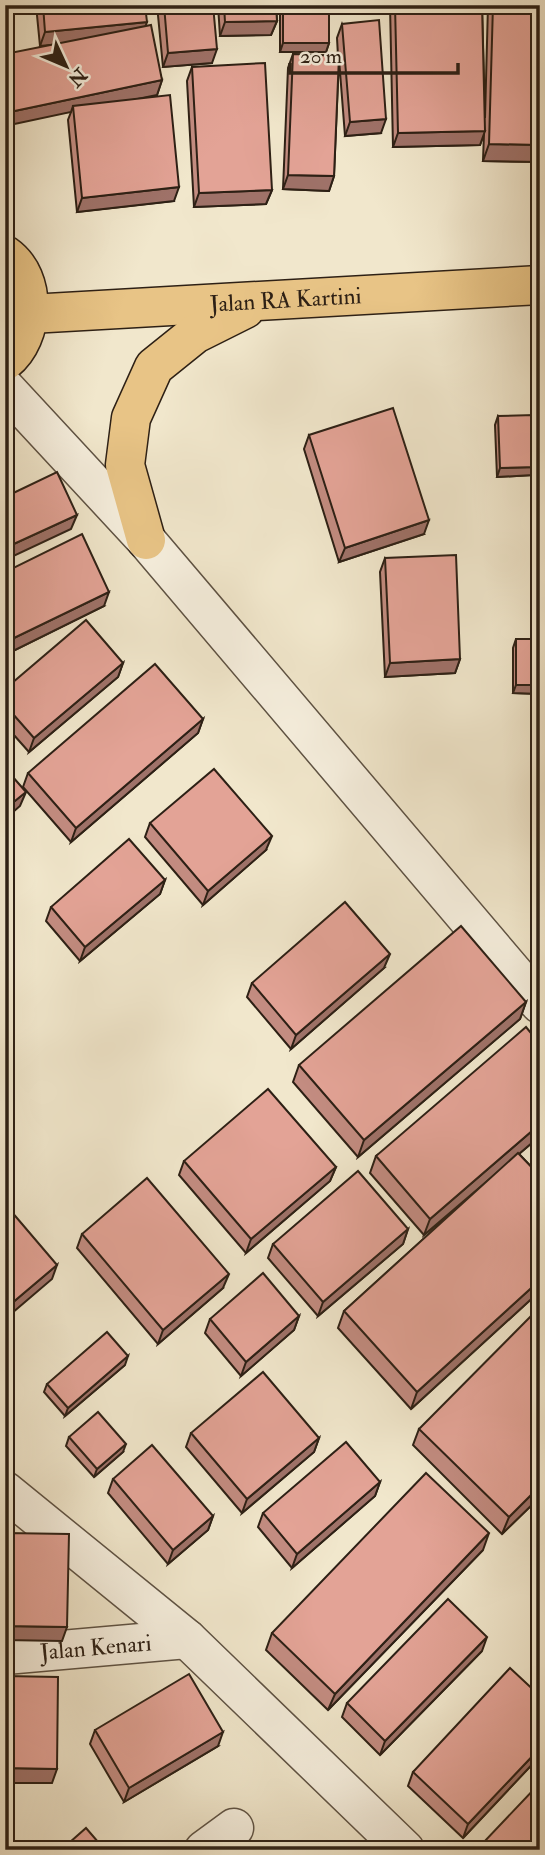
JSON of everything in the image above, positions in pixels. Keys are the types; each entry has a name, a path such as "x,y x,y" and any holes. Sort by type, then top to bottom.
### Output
{"main road":[{"path":"5,255 10,258 25,283 30,314 24,336 5,361"},
{"name":"Jalan RA Kartini","path":"30,314 540,285"},
{"path":"146,540 125,465 131,418 154,367 195,334 259,301"}],"street":[{"path":"5,388 146,540 540,1004"},
{"path":"5,1491 187,1639 405,1850"},
{"name":"Jalan Kenari","path":"5,1655 187,1639"}],"building":[{"path":"43,5 145,5 147,22 45,32"},
{"path":"164,5 213,5 217,49 168,53"},
{"path":"224,5 276,5 277,21 225,22"},
{"path":"283,5 329,5 329,43 283,43"},
{"path":"395,5 482,5 485,131 398,133"},
{"path":"493,5 540,5 540,145 489,144"},
{"path":"379,20 386,119 350,122 342,24"},
{"path":"151,25 162,80 5,113 5,54"},
{"path":"293,54 339,56 334,176 288,175"},
{"path":"265,63 272,190 199,193 192,67"},
{"path":"170,95 179,187 82,198 73,106"},
{"path":"393,408 429,520 345,548 309,435"},
{"path":"534,415 536,467 500,468 498,416"},
{"path":"57,472 77,515 5,548 5,497"},
{"path":"82,534 109,592 14,638 5,621 5,572"},
{"path":"456,555 460,659 390,663 385,558"},
{"path":"86,620 123,663 34,738 5,705 5,689"},
{"path":"516,639 540,639 540,685 516,685"},
{"path":"155,664 203,719 76,828 28,773"},
{"path":"5,768 26,792 5,809"},
{"path":"214,769 272,836 208,891 150,823"},
{"path":"129,839 165,880 85,947 51,907"},
{"path":"345,902 390,954 296,1035 252,983"},
{"path":"461,926 526,1002 364,1140 299,1065"},
{"path":"526,1027 540,1044 540,1124 430,1219 376,1156"},
{"path":"268,1089 336,1167 251,1239 184,1161"},
{"path":"518,1153 540,1176 540,1280 417,1392 344,1311"},
{"path":"358,1171 408,1229 323,1302 273,1244"},
{"path":"147,1178 229,1274 163,1330 82,1234"},
{"path":"5,1204 57,1265 5,1309"},
{"path":"263,1273 299,1316 246,1362 210,1319"},
{"path":"540,1307 540,1486 509,1517 419,1429"},
{"path":"107,1332 128,1356 68,1408 47,1384"},
{"path":"263,1372 319,1438 247,1499 191,1433"},
{"path":"98,1412 126,1444 97,1469 69,1437"},
{"path":"346,1442 380,1482 297,1554 263,1513"},
{"path":"152,1445 213,1516 173,1550 113,1479"},
{"path":"426,1473 489,1533 335,1694 272,1633"},
{"path":"5,1533 69,1534 67,1627 5,1626"},
{"path":"448,1599 487,1637 385,1741 347,1703"},
{"path":"510,1668 540,1696 540,1748 468,1824 413,1772"},
{"path":"189,1674 223,1732 129,1788 95,1730"},
{"path":"5,1676 58,1677 57,1769 5,1768"},
{"path":"538,1785 540,1850 487,1850 482,1844"},
{"path":"86,1828 105,1850 61,1850"}]}
